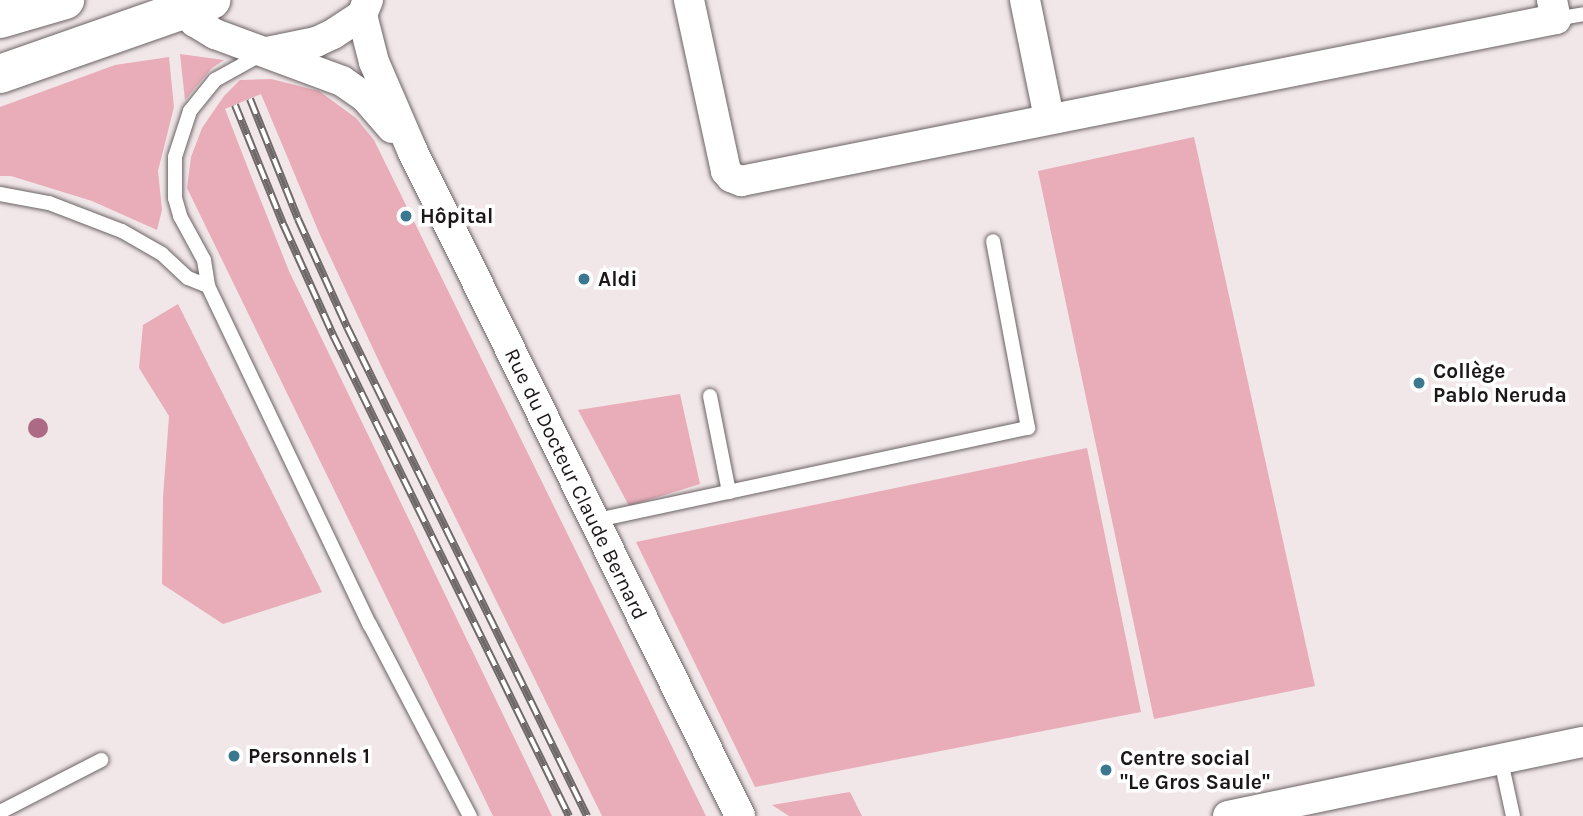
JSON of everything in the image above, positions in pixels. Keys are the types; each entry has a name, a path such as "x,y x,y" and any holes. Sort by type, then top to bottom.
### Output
{"main road":[{"path":"0,19 65,0"},
{"path":"0,74 190,3"}],"street":[{"path":"689,0 726,170 731,177 741,181 1564,11"},
{"path":"1025,0 1049,118"},
{"name":"Rue du Docteur Claude Bernard","path":"190,3 215,34 342,81 366,97 413,152"},
{"path":"267,52 316,42 365,8"},
{"name":"Rue du Docteur Claude Bernard","path":"365,8 374,62 413,152 740,816"},
{"path":"1227,816 1286,810 1583,742"}],"lane":[{"path":"267,52 239,64 215,80 190,111 180,138 173,176 175,198 180,216 204,260 208,286 370,625 470,816"},
{"path":"0,194 49,203 122,231 162,254 188,278 208,286"},
{"path":"593,521 1028,428 993,241"},
{"path":"710,396 729,492"},
{"path":"0,812 101,760"},
{"path":"1501,761 1513,816"}],"shaded area":[{"path":"180,54 224,60 212,68 185,100"},
{"path":"169,57 174,107 158,171 162,210 157,230 92,201 11,176 0,176 0,107 115,65"},
{"path":"271,79 319,91 356,118 374,140 706,816 602,816 383,370 320,235 261,94 225,109 289,271 552,816 493,816 187,188 191,157 202,128 224,96 240,80"},
{"path":"1194,137 1315,686 1154,719 1038,171"},
{"path":"178,304 322,592 223,624 162,584 163,497 169,416 139,368 143,325"},
{"path":"680,394 700,484 629,506 578,410"},
{"path":"1087,448 1141,712 755,787 636,542"},
{"path":"850,792 862,816 789,816 772,805"}],"railway":[{"path":"250,99 298,219 347,327 587,816"},
{"path":"235,105 284,226 333,335 569,816"}],"place":[{"name":"Hôpital","path":"406,216"},
{"name":"Aldi","path":"584,279"},
{"name":"Collège Pablo Neruda","path":"1419,383"},
{"name":"Personnels 1","path":"234,756"},
{"name":"Centre social \"Le Gros Saule\"","path":"1106,770"}]}
